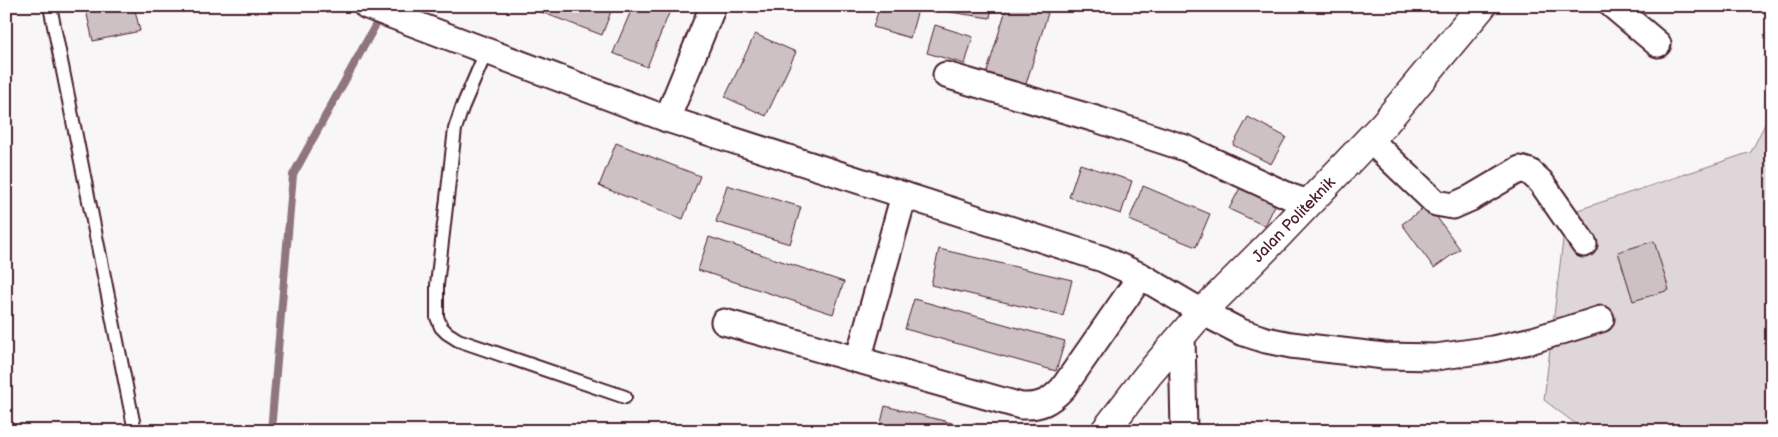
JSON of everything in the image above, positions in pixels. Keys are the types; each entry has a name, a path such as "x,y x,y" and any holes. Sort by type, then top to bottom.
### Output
{"street":[{"path":"367,6 667,119 1103,259 1141,276 1202,312 1241,332 1266,340 1291,345 1384,356 1436,357 1493,349 1533,340 1601,319"},
{"name":"Jalan Politeknik","path":"1105,431 1148,375 1202,312 1370,140 1482,6"},
{"path":"1613,6 1658,44"},
{"path":"667,119 711,11"},
{"path":"946,75 1099,120 1185,148 1291,197 1309,203"},
{"path":"1370,140 1436,203 1453,206 1471,198 1520,169 1530,172 1541,182 1584,244"},
{"path":"858,360 904,195"},
{"path":"724,322 1021,406 1038,406 1057,395 1063,388 1141,276"},
{"path":"1182,335 1184,431"}],"lane":[{"path":"50,6 135,431"},
{"path":"486,52 455,129 437,285 437,312 441,327 458,340 624,397"}],"shaded area":[{"path":"1772,110 1772,431 1585,431 1544,400 1566,214 1751,152"}],"building":[{"path":"85,6 134,6 140,31 93,41"},
{"path":"525,6 613,6 602,35"},
{"path":"633,6 672,6 647,67 613,53"},
{"path":"880,6 919,6 910,38 873,27"},
{"path":"951,6 992,6 990,18 950,12"},
{"path":"1007,6 1027,6 1048,13 1025,87 986,75"},
{"path":"935,25 973,37 965,64 927,53"},
{"path":"755,34 796,52 766,116 725,97"},
{"path":"1248,117 1286,137 1271,164 1233,145"},
{"path":"616,143 700,176 683,219 599,186"},
{"path":"1080,164 1132,181 1121,214 1069,197"},
{"path":"1242,184 1277,201 1265,226 1229,209"},
{"path":"727,185 801,207 790,244 716,222"},
{"path":"1143,186 1210,214 1196,247 1129,220"},
{"path":"1428,205 1460,249 1434,268 1402,224"},
{"path":"709,237 844,282 833,314 698,270"},
{"path":"1654,241 1669,290 1633,301 1618,252"},
{"path":"939,249 1072,280 1063,316 931,285"},
{"path":"914,299 1065,341 1056,371 905,329"},
{"path":"885,406 952,423 950,431 879,431"}],"waterway":[{"path":"271,431 293,175 381,15"}]}
